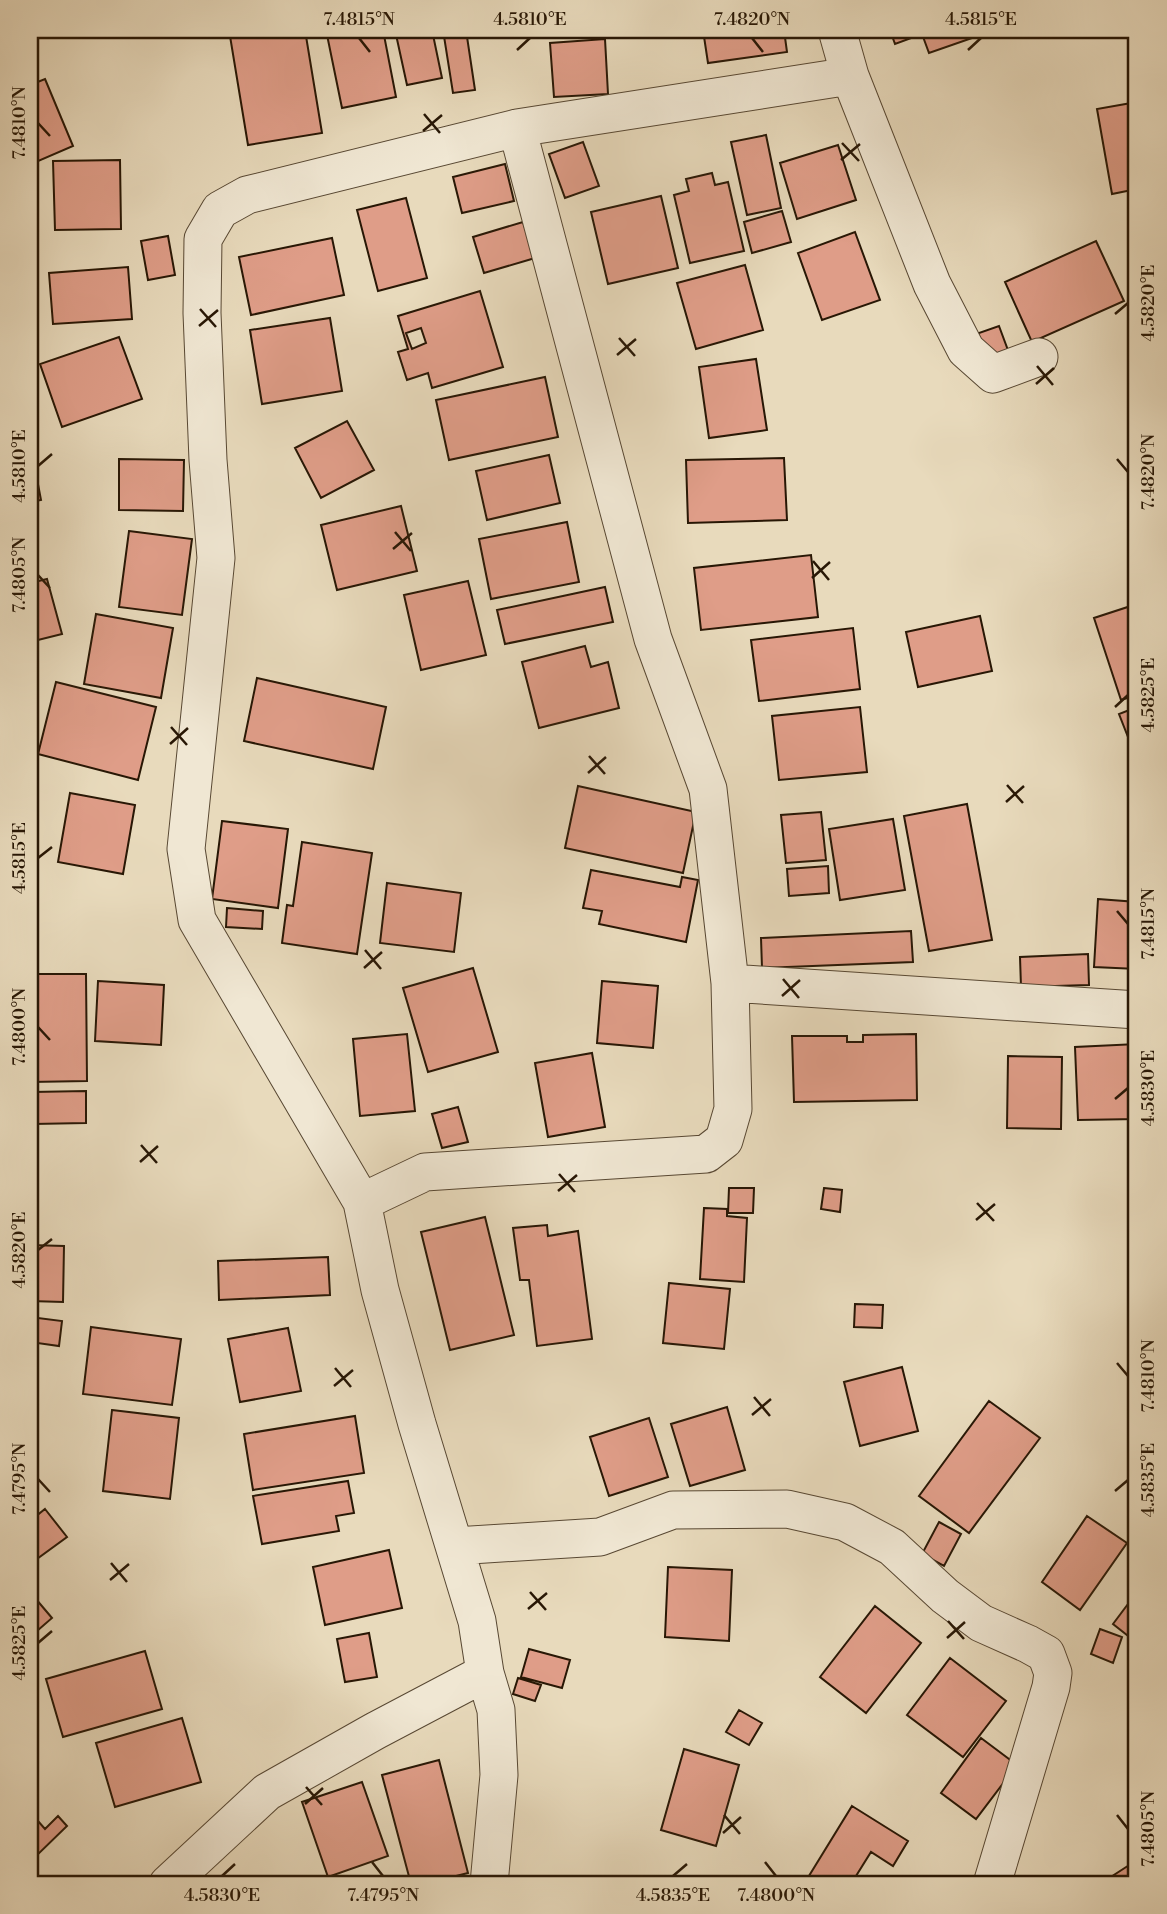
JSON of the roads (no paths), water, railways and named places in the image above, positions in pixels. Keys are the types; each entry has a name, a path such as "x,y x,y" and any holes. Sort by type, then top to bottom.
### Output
{"street":[{"path":"837,30 850,76 932,284 966,351 993,374 1039,357"},
{"path":"489,1884 499,1774 496,1710 485,1673 477,1621 417,1424 380,1290 362,1202 197,920 186,849 216,558 202,326 203,239 220,209 247,195 517,128 850,76"},
{"path":"362,1202 425,1172 706,1154 724,1140 733,1109 730,983 708,789 653,639 517,128"},
{"path":"730,983 1137,1010"},
{"path":"455,1546 600,1537 673,1510 787,1509 845,1522 892,1547 945,1596 981,1622 1046,1654 1053,1673 1051,1688 992,1884"},
{"path":"168,1884 267,1792 485,1673"}]}
